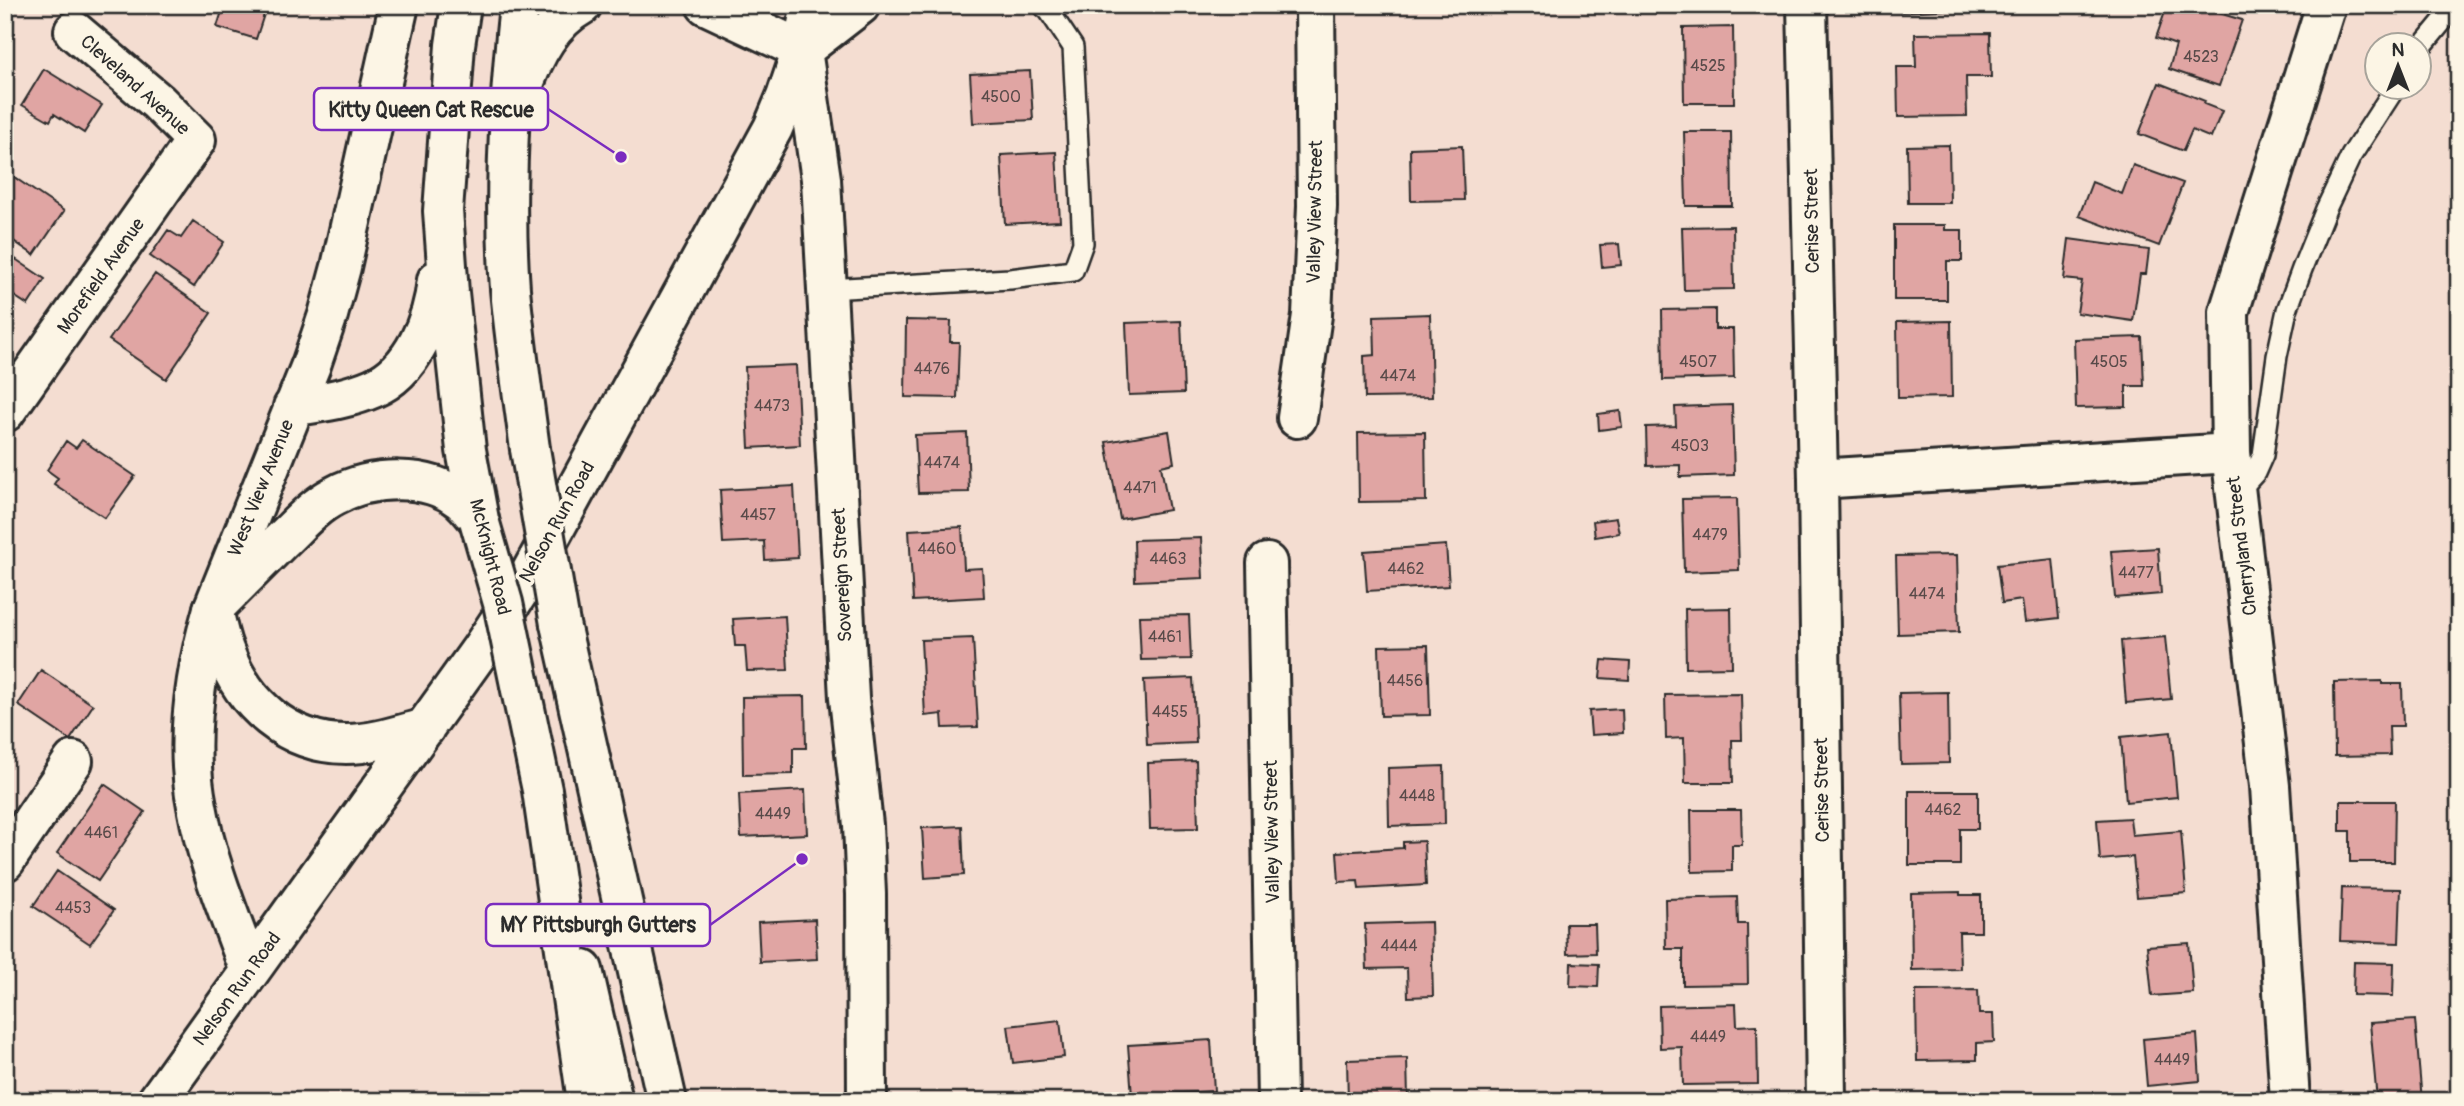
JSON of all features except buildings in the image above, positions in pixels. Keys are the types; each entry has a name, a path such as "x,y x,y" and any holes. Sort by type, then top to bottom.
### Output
{"main road":[{"name":"West View Avenue","path":"250,971 205,843 196,805 192,766 195,685 202,646 213,609 311,365 341,268 399,5"},
{"name":"McKnight Road","path":"461,5 453,58 443,211 466,450 479,520 503,603 542,790 613,1101"},
{"path":"519,5 509,128 510,288 530,449 560,624 667,1101"},
{"path":"509,128 527,74 540,48 555,26 582,5"},
{"path":"706,5 802,50 860,5"},
{"name":"Nelson Run Road","path":"157,1101 481,649 529,576 773,128 802,50 811,5"},
{"name":"Valley View Street","path":"1297,418 1312,315 1317,206 1315,5"},
{"name":"Cerise Street","path":"1807,5 1818,479 1826,1101"},
{"name":"Cherryland Street","path":"2290,1101 2270,786 2231,453 2229,312 2326,5"},
{"name":"Cleveland Avenue","path":"74,31 158,102 196,140"},
{"name":"Sovereign Street","path":"802,50 821,179 849,698 863,825 867,1101"},
{"name":"Morefield Avenue","path":"5,412 196,140"},
{"path":"293,407 354,395 376,387 396,372 413,353 435,299 443,211"},
{"path":"1818,479 2231,453"},
{"path":"425,728 376,741 348,744 321,743 294,734 271,719 251,700 236,678 223,650 213,609 312,511 333,496 355,487 382,481 408,481 438,488 461,500 479,520"},
{"name":"Valley View Street","path":"1267,563 1276,1101"},
{"path":"5,861 73,761"},
{"path":"542,790 587,1101"}],"lane":[{"path":"827,289 1010,279 1073,271 1083,243 1073,47 1042,5"},
{"path":"2432,34 2456,5"},
{"path":"2235,495 2255,472 2263,455 2277,356 2287,310 2302,269 2351,156 2386,102"}],"place":[{"name":"Kitty Queen Cat Rescue","path":"621,157"},
{"name":"MY Pittsburgh Gutters","path":"802,859"}]}
